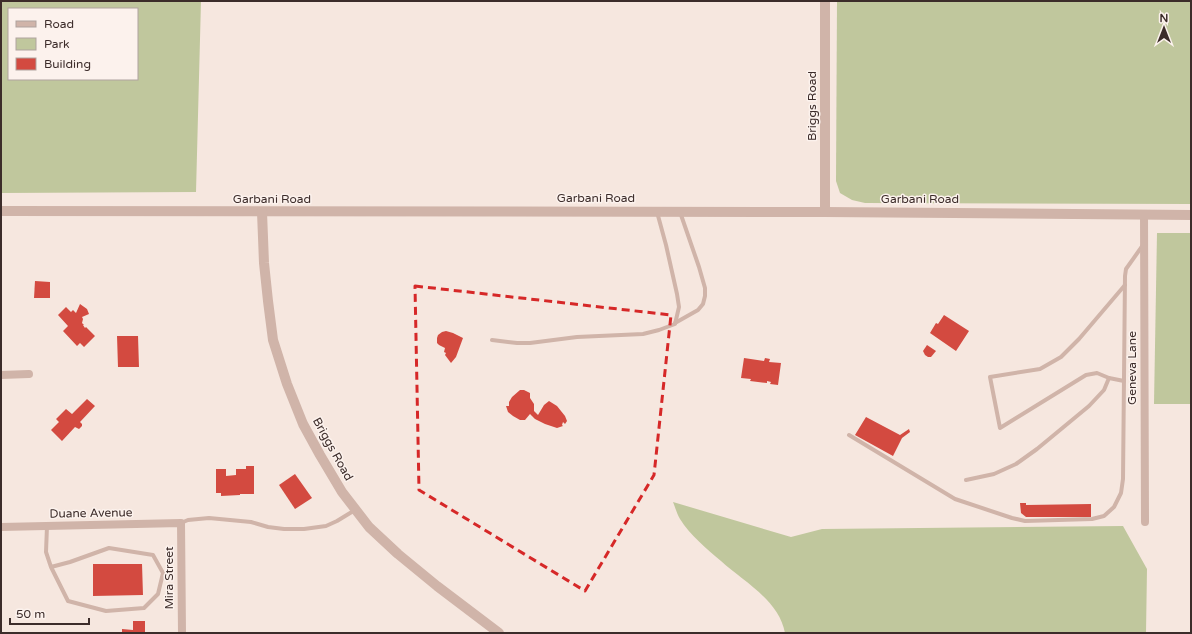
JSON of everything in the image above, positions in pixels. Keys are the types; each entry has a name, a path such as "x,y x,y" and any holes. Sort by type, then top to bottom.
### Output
{"street":[{"name":"Briggs Road","path":"825,212 826,1"},
{"name":"Garbani Road","path":"1,211 680,211 1191,215"},
{"name":"Briggs Road","path":"262,212 264,263 274,340 286,384 303,424 320,455 342,492 369,527 398,554 437,586 499,633"},
{"name":"Geneva Lane","path":"1144,214 1145,522"},
{"path":"1,375 29,374"},
{"name":"Duane Avenue","path":"1,527 181,523"},
{"name":"Mira Street","path":"181,523 182,633"}],"lane":[{"path":"657,211 677,294 679,307 675,324"},
{"path":"492,340 530,343 577,337 643,334 675,324 698,310 703,304 705,288 680,211"},
{"path":"850,435 955,499 1012,518 1025,521 1092,520 1104,516 1114,507 1121,493 1123,479 1124,285 1126,269 1144,244"},
{"path":"1124,285 1079,339 1061,357 1040,369 990,377 1000,428 1086,375 1097,373 1108,378 1124,381"},
{"path":"966,480 994,474 1016,464 1037,449 1089,406 1104,390 1108,378"},
{"path":"181,523 188,520 209,518 251,522 268,527 284,529 304,529 326,526 356,509"},
{"path":"47,526 46,552 51,567 68,601 106,611 144,608 158,594 162,573 153,555 109,548 51,567"}],"highlighted area":[{"path":"415,286 671,315 654,475 585,591 419,490"}],"green space":[{"path":"1,1 201,1 196,192 1,193"},
{"path":"837,1 1191,1 1191,204 865,203 852,200 840,193 836,181"},
{"path":"1157,233 1191,233 1191,404 1154,404"},
{"path":"673,502 791,537 822,529 1123,526 1147,569 1146,633 785,633 776,611 768,601 750,584 710,552 694,536 680,519"}],"building":[{"path":"35,281 50,282 50,298 34,298"},
{"path":"80,304 87,309 89,314 82,317 82,323 85,328 86,327 95,336 84,347 80,343 77,346 63,331 68,326 58,315 66,307 71,312 73,310 76,313"},
{"path":"944,315 969,331 956,351 930,333 936,323 938,324"},
{"path":"446,331 463,338 456,357 451,363 445,355 445,348 437,343 438,335"},
{"path":"117,336 138,336 139,367 118,367"},
{"path":"927,345 936,351 931,357 925,355 923,351"},
{"path":"744,358 764,361 765,358 770,359 769,362 781,363 778,385 770,384 771,382 767,381 767,383 750,381 751,379 741,378"},
{"path":"520,390 530,393 530,398 534,404 534,411 538,415 544,405 549,401 557,406 565,416 567,421 565,424 563,422 563,426 557,428 535,419 530,414 525,420 520,420 513,416 508,412 506,406 509,406 509,402 512,397"},
{"path":"87,399 95,406 80,422 82,426 79,429 75,427 62,441 51,430 59,422 56,419 66,409 72,414"},
{"path":"866,417 900,435 909,429 910,432 902,438 893,456 855,435"},
{"path":"246,466 254,466 254,494 221,496 221,493 216,493 216,469 226,469 226,476 236,475 236,469 246,469"},
{"path":"295,474 312,498 295,509 279,485"},
{"path":"1020,503 1026,503 1026,505 1091,504 1091,517 1026,517 1021,513"},
{"path":"93,564 142,564 143,595 93,596"},
{"path":"133,621 145,621 145,633 122,633 122,629 133,630"}]}
